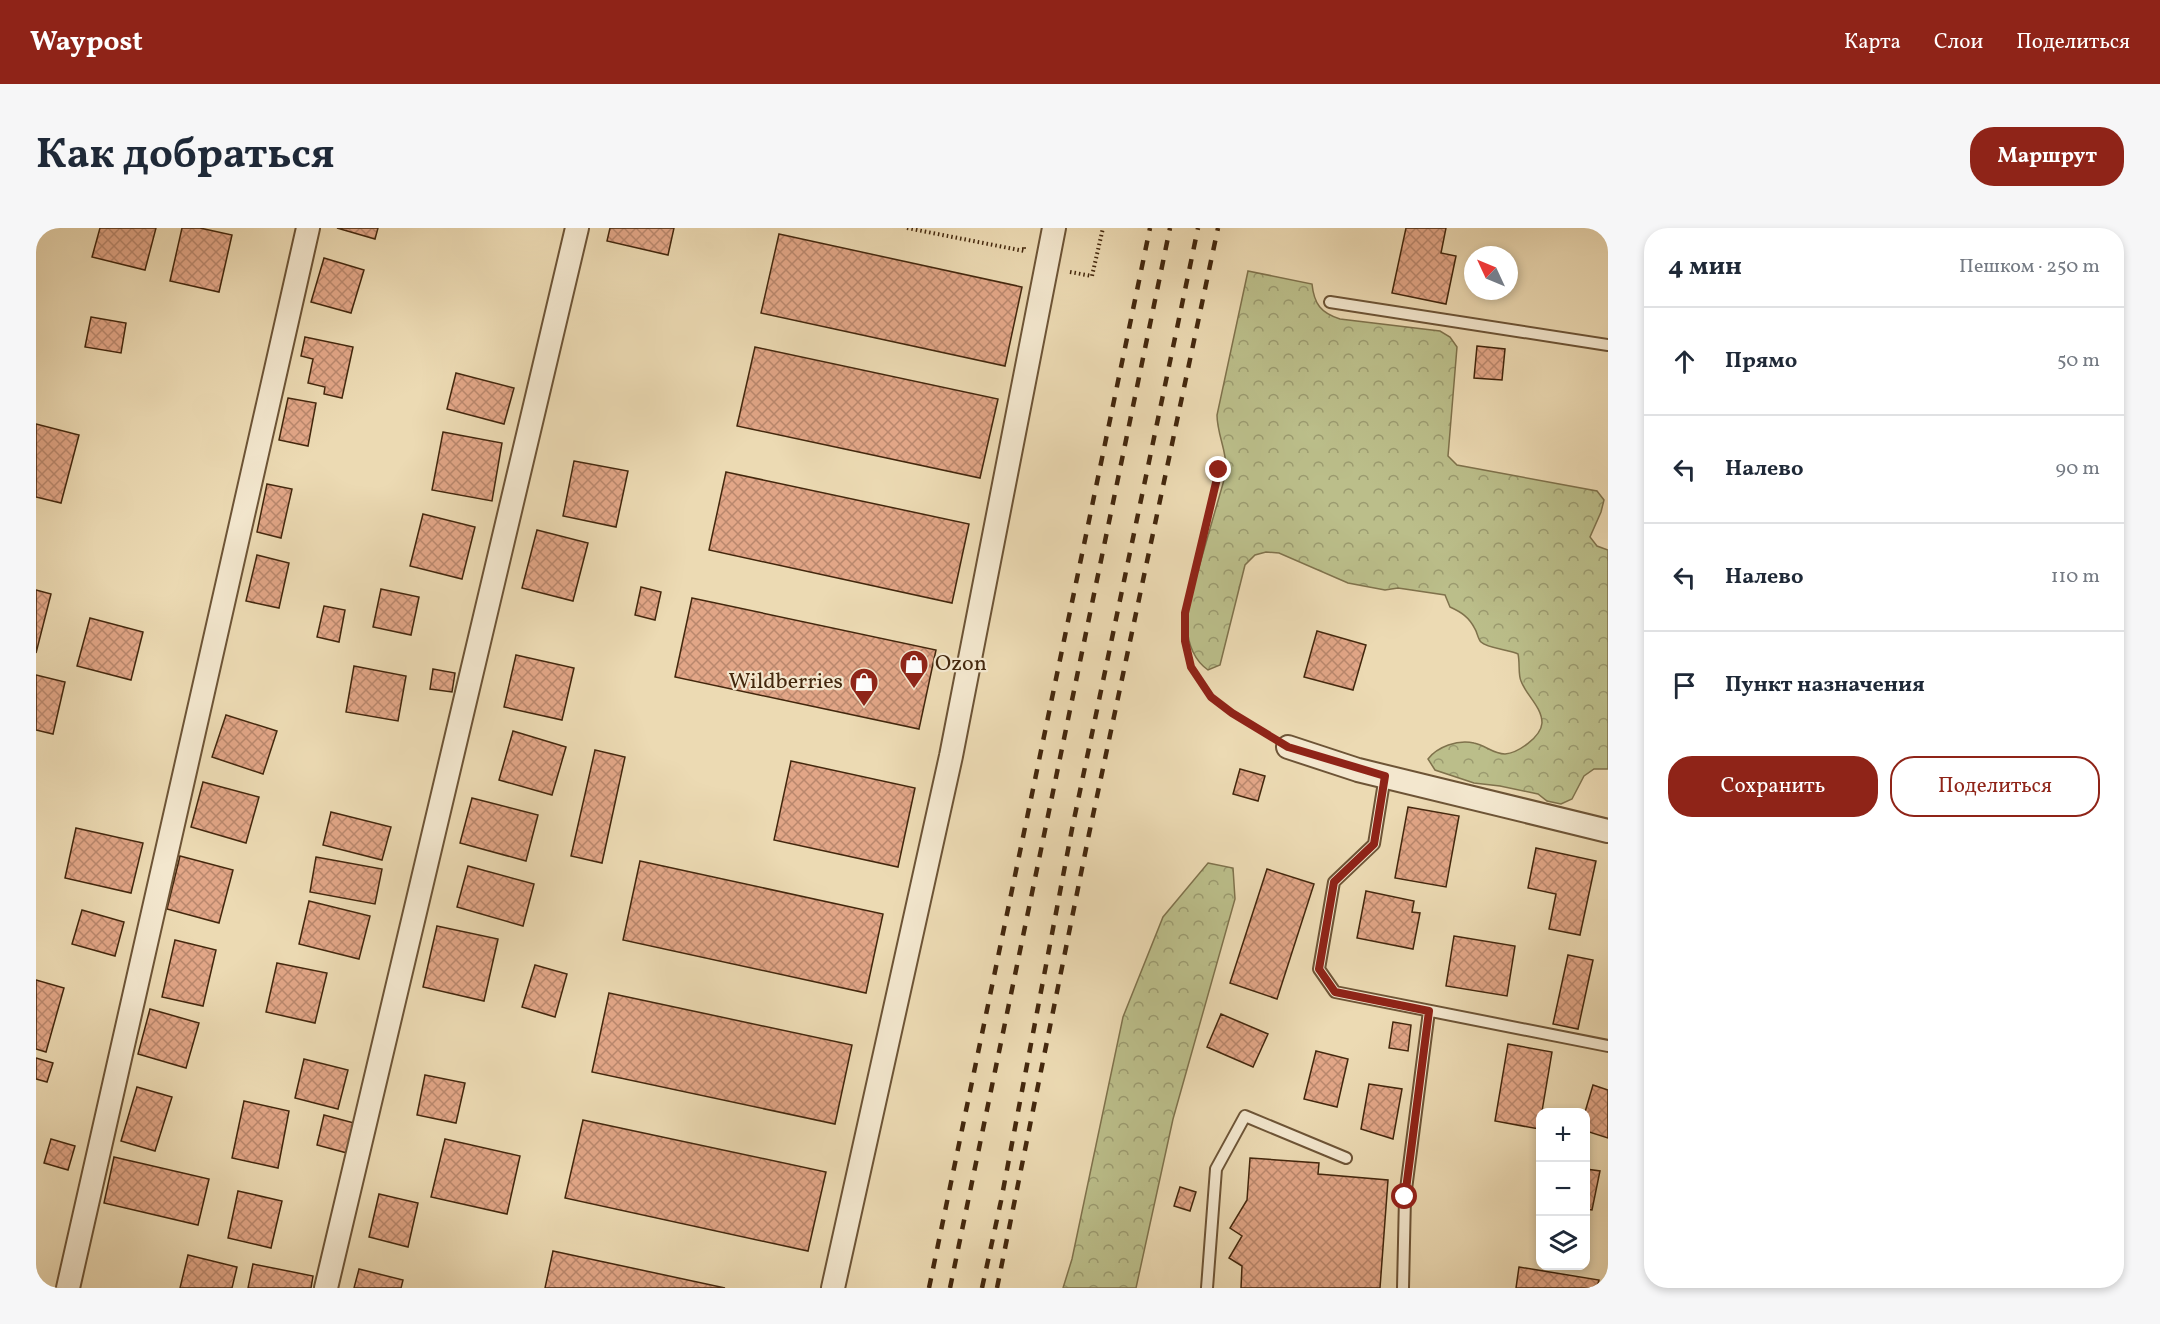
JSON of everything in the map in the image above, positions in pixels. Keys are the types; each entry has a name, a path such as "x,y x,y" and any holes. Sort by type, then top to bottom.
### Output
{"street":[{"path":"68,1288 308,228"},
{"path":"326,1288 577,228"},
{"path":"833,1288 951,756 1054,228"},
{"path":"1288,747 1385,776 1608,831"}],"lane":[{"path":"1330,302 1608,345"},
{"path":"1385,776 1374,844 1334,882 1319,969 1335,992 1608,1046"},
{"path":"1403,1288 1405,1197 1429,1011"},
{"path":"1207,1288 1216,1169 1245,1116 1346,1158"}],"path":[{"path":"907,228 1024,250 1026,239"},
{"path":"1046,268 1092,276 1103,228"},
{"path":"1219,470 1185,613 1185,641 1191,667 1211,697 1232,713 1288,747"}],"green space":[{"path":"1248,271 1312,284 1317,302 1323,311 1340,319 1440,331 1450,337 1457,347 1448,456 1457,465 1597,491 1604,500 1590,537 1597,546 1608,550 1608,769 1594,769 1584,776 1572,799 1561,804 1547,801 1538,794 1474,783 1435,770 1428,759 1442,748 1461,742 1478,744 1501,754 1510,753 1533,739 1538,734 1542,723 1537,706 1520,678 1518,654 1481,642 1470,621 1450,607 1445,595 1398,588 1385,590 1348,583 1279,553 1266,552 1255,555 1245,565 1220,665 1208,670 1195,656 1188,633 1188,611 1226,473 1217,415"},
{"path":"1208,863 1233,868 1235,899 1173,1119 1136,1288 1063,1288 1072,1259 1123,1017 1163,917"}],"building":[{"path":"100,228 156,228 145,270 92,257"},
{"path":"182,228 200,228 232,235 219,292 170,281"},
{"path":"337,228 378,228 375,239"},
{"path":"610,228 674,228 668,255 607,241"},
{"path":"1406,228 1446,228 1441,253 1456,256 1446,304 1392,293"},
{"path":"779,234 1022,287 1005,366 761,313"},
{"path":"324,258 364,270 351,313 311,302"},
{"path":"91,317 126,323 121,353 85,347"},
{"path":"305,337 353,347 342,398 324,394 325,387 308,383 313,359 301,356"},
{"path":"1477,346 1505,349 1502,380 1474,378"},
{"path":"755,347 998,399 980,478 737,426"},
{"path":"456,373 514,388 504,424 447,409"},
{"path":"288,398 316,403 308,446 279,440"},
{"path":"36,424 79,435 61,503 36,497"},
{"path":"443,432 502,443 492,501 432,490"},
{"path":"574,461 628,471 616,527 563,516"},
{"path":"726,472 969,524 952,603 709,550"},
{"path":"267,484 292,489 281,538 257,532"},
{"path":"423,514 475,527 462,579 410,566"},
{"path":"537,530 588,543 573,601 522,588"},
{"path":"257,555 289,563 279,608 246,601"},
{"path":"641,587 661,592 655,620 635,615"},
{"path":"381,589 419,597 411,635 373,627"},
{"path":"36,590 51,594 36,653"},
{"path":"692,598 936,650 919,729 675,677"},
{"path":"324,606 345,610 339,642 317,637"},
{"path":"90,618 143,632 131,680 77,666"},
{"path":"1317,631 1366,645 1353,690 1304,677"},
{"path":"516,655 574,668 562,720 504,707"},
{"path":"354,666 406,676 398,721 346,712"},
{"path":"433,669 455,673 452,692 430,689"},
{"path":"36,675 65,682 53,734 36,730"},
{"path":"226,715 277,731 263,774 212,757"},
{"path":"513,731 566,747 552,795 499,780"},
{"path":"595,750 625,757 602,863 571,856"},
{"path":"791,761 915,788 898,867 774,840"},
{"path":"1240,769 1265,776 1258,801 1233,794"},
{"path":"203,782 259,797 246,843 191,827"},
{"path":"472,798 538,815 526,861 460,843"},
{"path":"1408,807 1459,816 1446,887 1395,878"},
{"path":"331,812 391,827 382,860 323,845"},
{"path":"76,828 143,843 131,893 65,878"},
{"path":"1536,848 1596,861 1580,935 1549,929 1556,894 1528,888"},
{"path":"180,856 233,870 219,923 167,909"},
{"path":"316,857 382,869 375,904 310,892"},
{"path":"640,861 883,914 866,993 623,940"},
{"path":"468,866 534,884 523,926 457,907"},
{"path":"1267,869 1314,884 1277,999 1230,983"},
{"path":"1366,891 1414,901 1412,912 1420,913 1413,949 1357,938"},
{"path":"309,901 370,916 359,959 299,944"},
{"path":"82,910 124,922 115,956 72,944"},
{"path":"437,926 498,939 484,1001 423,987"},
{"path":"1454,936 1515,946 1507,996 1446,986"},
{"path":"175,940 216,950 203,1006 162,997"},
{"path":"1568,955 1593,960 1578,1029 1553,1024"},
{"path":"277,963 327,973 315,1023 266,1012"},
{"path":"535,965 567,974 555,1017 522,1007"},
{"path":"36,980 64,988 46,1052 36,1049"},
{"path":"609,993 852,1045 835,1124 592,1072"},
{"path":"150,1009 199,1023 186,1068 138,1054"},
{"path":"1221,1014 1268,1034 1253,1067 1207,1047"},
{"path":"1393,1022 1411,1025 1408,1051 1389,1048"},
{"path":"1508,1044 1552,1052 1543,1108 1536,1108 1536,1128 1495,1121"},
{"path":"1316,1051 1348,1059 1337,1107 1304,1099"},
{"path":"36,1058 53,1063 47,1082 36,1079"},
{"path":"304,1059 348,1070 338,1109 295,1098"},
{"path":"425,1075 465,1083 456,1123 417,1115"},
{"path":"1369,1084 1402,1089 1393,1139 1361,1129"},
{"path":"1593,1085 1608,1090 1608,1138 1590,1132 1590,1108 1586,1108"},
{"path":"137,1087 172,1097 155,1151 121,1141"},
{"path":"244,1101 289,1111 278,1168 232,1158"},
{"path":"324,1115 354,1123 347,1153 317,1145"},
{"path":"583,1120 826,1172 808,1251 565,1198"},
{"path":"51,1139 75,1146 68,1170 44,1163"},
{"path":"445,1139 520,1156 507,1214 431,1197"},
{"path":"114,1157 209,1179 198,1225 104,1203"},
{"path":"1250,1158 1319,1163 1318,1174 1388,1180 1380,1288 1241,1288 1242,1266 1229,1258 1242,1236 1230,1228 1247,1200"},
{"path":"1590,1170 1600,1171 1592,1210 1590,1210"},
{"path":"1180,1187 1196,1192 1190,1211 1174,1206"},
{"path":"238,1191 282,1201 271,1248 228,1238"},
{"path":"379,1194 418,1203 408,1247 369,1237"},
{"path":"553,1251 725,1288 545,1288"},
{"path":"188,1255 237,1267 232,1288 180,1288"},
{"path":"253,1264 313,1276 311,1288 248,1288"},
{"path":"1519,1267 1599,1280 1597,1288 1516,1288"},
{"path":"359,1269 403,1280 401,1288 354,1288"}],"railway":[{"path":"929,1288 1150,228"},
{"path":"950,1288 1170,228"},
{"path":"982,1288 1001,1201 1072,829 1198,228"},
{"path":"997,1288 1089,834 1218,228"}],"place":[{"name":"Ozon","path":"914,690"},
{"name":"Wildberries","path":"864,708"}],"route":[{"path":"1219,470 1185,613 1185,641 1191,667 1211,697 1232,713 1288,747 1358,770 1385,776 1374,844 1334,882 1319,969 1335,992 1429,1011 1405,1197"}]}
